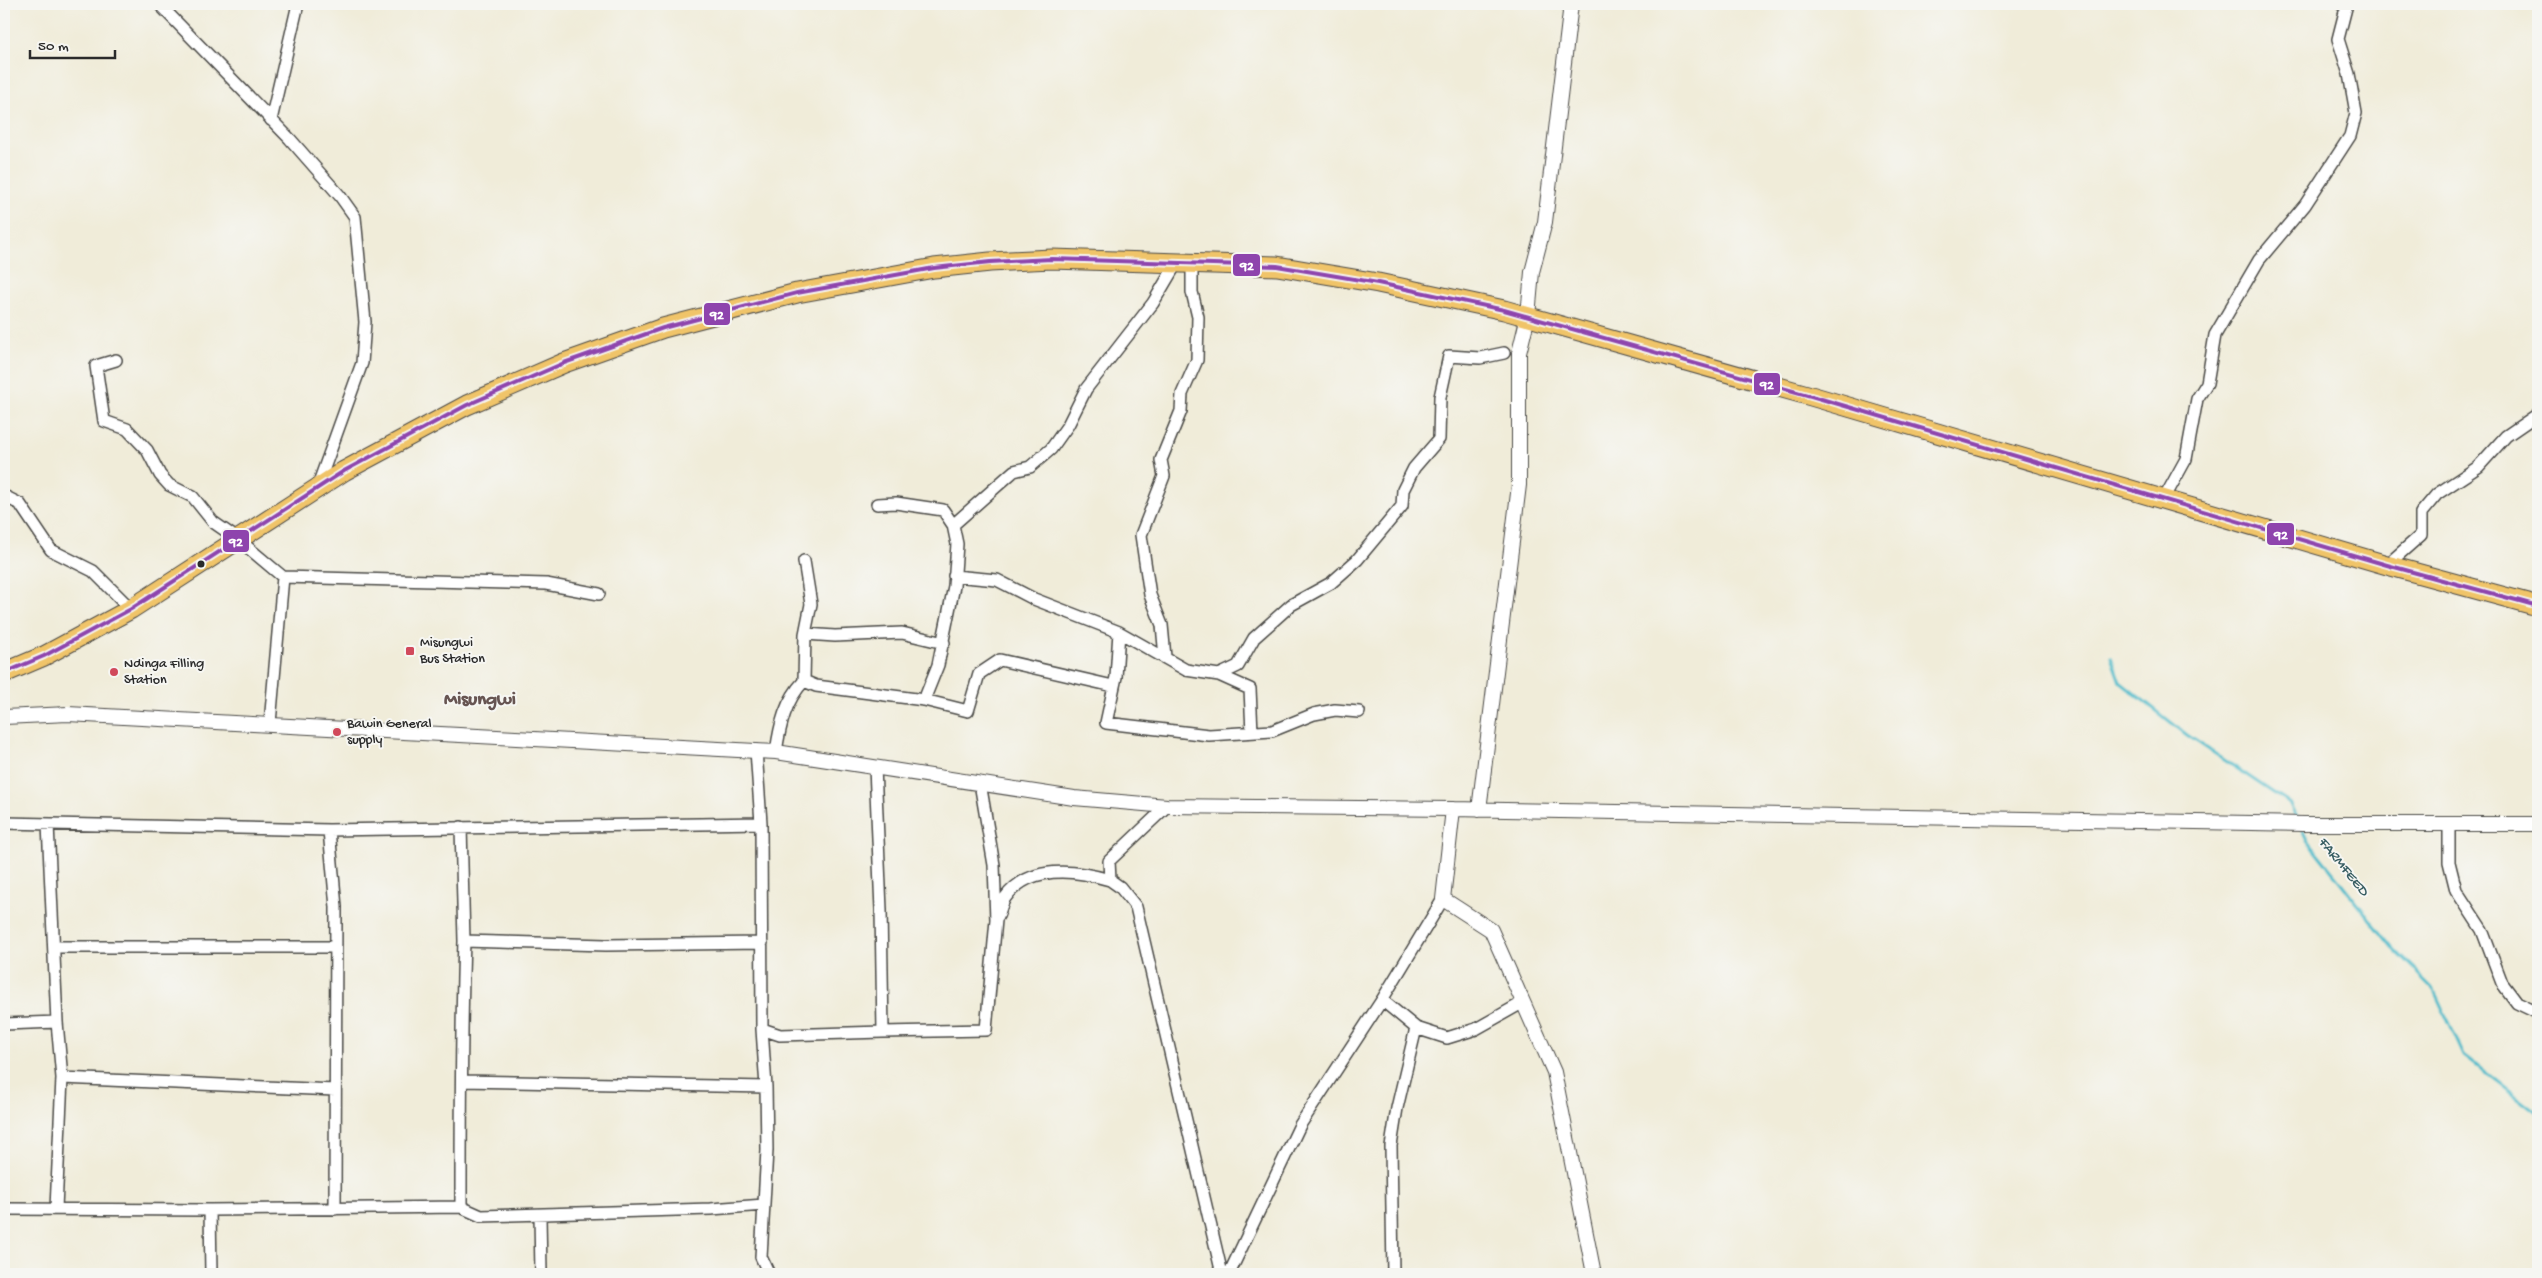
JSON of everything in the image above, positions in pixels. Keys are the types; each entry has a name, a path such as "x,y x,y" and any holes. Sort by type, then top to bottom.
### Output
{"highway":[{"path":"4,674 44,656 131,609 239,540 318,485 467,404 564,363 663,328 752,303 934,268 990,262 1052,259 1277,266 1378,283 1528,316 1753,379 2387,565 2538,606"}],"street":[{"path":"159,4 271,120 340,196 355,217 365,322 362,363 318,485"},
{"path":"271,120 298,4"},
{"path":"1479,810 1520,485 1519,353 1528,316 1532,272 1545,222 1571,4"},
{"path":"2164,499 2186,459 2197,399 2207,383 2215,336 2259,260 2304,205 2350,136 2356,113 2349,74 2338,39 2346,8 2341,4"},
{"path":"953,525 1014,471 1030,467 1051,449 1068,426 1086,389 1184,264"},
{"path":"1164,657 1162,625 1150,595 1141,535 1164,476 1161,460 1181,411 1182,394 1197,360 1198,317 1184,264"},
{"path":"1219,674 1238,666 1254,638 1291,605 1331,583 1357,560 1402,506 1403,490 1414,468 1439,439 1440,397 1449,356 1480,358 1504,353"},
{"path":"116,360 96,366 104,421 127,429 147,450 160,476 169,485 193,498 212,522 239,540 283,577 546,584 599,594"},
{"path":"2387,565 2422,535 2421,513 2437,494 2478,467 2506,436 2538,414"},
{"path":"4,496 20,504 51,550 93,571 131,609"},
{"path":"877,504 896,503 943,510 953,525 957,544 944,643 924,700"},
{"path":"776,752 780,722 795,690 804,681 805,634 811,604 804,561"},
{"path":"954,576 997,580 1034,599 1119,632 1186,670 1219,674 1250,689 1252,732"},
{"path":"270,723 283,577"},
{"path":"1119,632 1113,686 1106,723 1209,735 1272,731 1314,714 1335,710 1359,712"},
{"path":"805,634 835,636 902,633 944,643"},
{"path":"804,681 816,686 924,700 968,711 979,674 1000,660 1113,686"},
{"path":"4,717 68,714 270,723 756,750 1074,798 1167,806 1452,809 2303,824 2320,822 2538,824"},
{"path":"756,750 761,823 762,1029 766,1087 761,1257 769,1274"},
{"path":"875,767 881,910 883,1032"},
{"path":"762,1029 780,1035 986,1030 996,920 994,864 980,783"},
{"path":"1110,880 1109,862 1167,806"},
{"path":"1229,1274 1300,1124 1382,1000 1444,899 1452,809"},
{"path":"4,823 329,830 761,823"},
{"path":"48,824 57,1022 62,1078 56,1208"},
{"path":"2449,824 2450,862 2456,890 2482,930 2502,983 2517,1003 2538,1013"},
{"path":"461,827 464,941 460,1050 462,1080 461,1207"},
{"path":"329,830 336,907 335,1209"},
{"path":"996,920 1005,898 1023,880 1051,873 1077,872 1110,880 1120,887 1136,907 1222,1274"},
{"path":"1444,899 1491,930 1554,1072 1594,1274"},
{"path":"464,941 606,945 762,943"},
{"path":"55,947 336,947"},
{"path":"1382,1000 1416,1028 1447,1038 1476,1030 1522,1003"},
{"path":"4,1024 57,1022"},
{"path":"1393,1274 1391,1146 1397,1108 1416,1028"},
{"path":"62,1078 335,1090"},
{"path":"462,1080 766,1087"},
{"path":"4,1208 210,1210 461,1207 481,1216 764,1205"},
{"path":"210,1210 211,1274"},
{"path":"540,1215 541,1274"}],"waterway":[{"name":"FARMFEED","path":"2111,657 2120,682 2187,735 2290,804 2297,819"},
{"name":"FARMFEED","path":"2301,827 2307,840 2392,947 2433,988 2464,1056 2538,1113"}],"transit line":[{"name":"92","path":"4,673 44,656 131,609 344,471 467,405 564,363 663,328 797,293 934,268 990,262 1052,259 1277,266 1378,283 1504,310 1811,396 2387,565 2538,606"}],"place":[{"name":"Misungwi Bus Station","path":"410,651"},
{"name":"Ndinga Filling Station","path":"114,672"},
{"name":"Bawin General supply","path":"337,732"}],"district":[{"name":"Misungwi","path":"480,700"}]}
